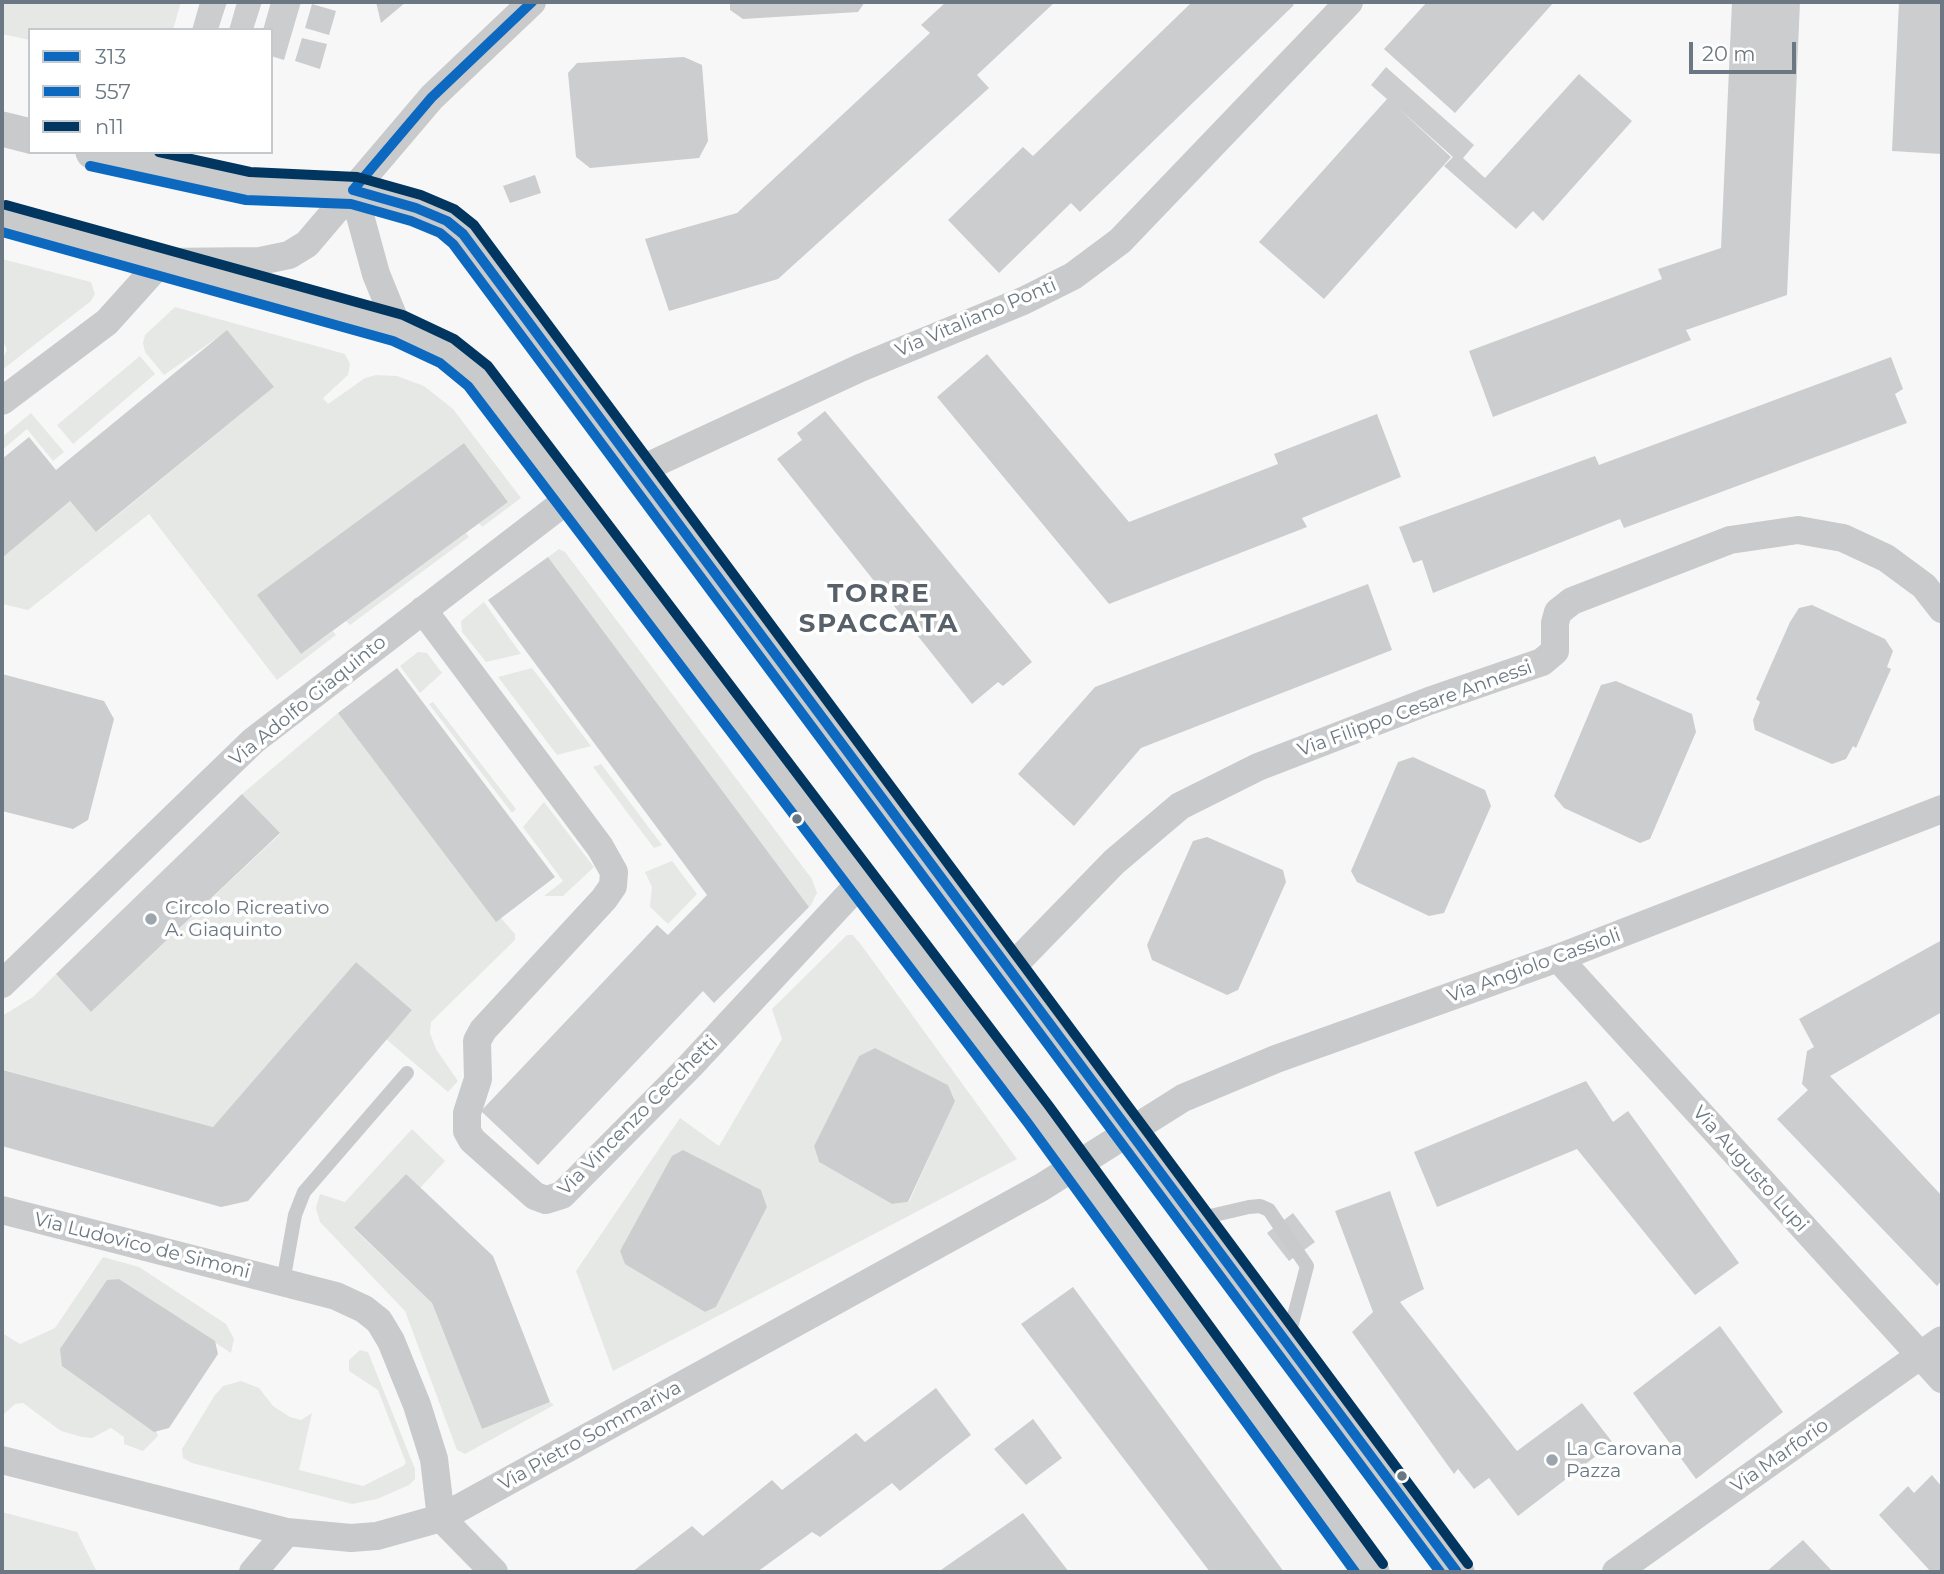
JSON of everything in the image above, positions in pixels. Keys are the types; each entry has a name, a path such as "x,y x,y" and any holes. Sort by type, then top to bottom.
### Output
{"street":[{"path":"2,401 107,322 161,262 231,262 289,256 314,238 432,97 532,2"},
{"name":"Via Vitaliano Ponti","path":"640,470 825,384 1023,301 1073,276 1121,241 1349,2"},
{"path":"2,129 28,136"},
{"path":"102,154 248,186 353,190 416,208 447,221 463,234 1457,1572"},
{"path":"353,190 376,274 398,328"},
{"path":"2,218 398,328 447,351 478,376 862,882 1372,1572"},
{"name":"Via Adolfo Giaquinto","path":"2,984 253,741 571,497"},
{"name":"Via Filippo Cesare Annessi","path":"1009,970 1131,845 1180,806 1258,767 1429,701 1542,662 1555,651 1555,623 1558,612 1584,596 1730,540 1798,530 1843,538 1886,558 1919,581 1942,609"},
{"name":"Via Vincenzo Cecchetti","path":"423,610 593,837 614,872 613,886 604,899 483,1030 477,1041 478,1079 467,1113 467,1131 472,1140 535,1196 546,1200 562,1195 690,1066 862,882"},
{"name":"Via Angiolo Cassioli","path":"1130,1130 1183,1098 1276,1059 1558,958 1942,809"},
{"name":"Via Augusto Lupi","path":"1558,958 1932,1348 1942,1380"},
{"name":"Via Pietro Sommariva","path":"2,1460 287,1532 351,1538 377,1536 441,1518 1075,1167 1130,1130"},
{"name":"Via Ludovico de Simoni","path":"2,1210 346,1300 379,1321 407,1377 429,1443 441,1518"},
{"name":"Via Marforio","path":"1616,1572 1932,1348"},
{"path":"441,1518 494,1572"},
{"path":"253,1572 287,1532"}],"lane":[{"path":"283,1282 295,1215 304,1192 408,1073"},
{"path":"1197,1219 1249,1207 1260,1206 1269,1210 1307,1266 1287,1343"}],"shaded area":[{"path":"2,2 181,2 174,28 28,28 28,40 2,34"},
{"path":"2,259 91,282 95,294 91,301 2,370 2,360 7,350 2,338"},
{"path":"175,307 345,354 350,364 348,375 323,398 328,404 365,378 376,375 397,376 424,386 453,409 521,498 482,527 479,523 508,502 464,443 258,595 301,654 333,631 336,635 277,680 149,514 28,610 2,604 2,558 70,501 97,532 273,388 227,331 164,375 145,352 143,343 145,335"},
{"path":"140,356 155,374 73,444 57,425"},
{"path":"31,413 64,452 53,461 27,429 2,450 2,437"},
{"path":"466,533 469,537 350,625 346,621"},
{"path":"559,549 565,552 812,879 817,893 809,907 548,557"},
{"path":"484,602 521,654 486,662 462,632 461,621"},
{"path":"418,652 427,653 442,673 420,693 400,666"},
{"path":"532,668 591,746 557,755 498,677"},
{"path":"433,702 516,809 512,813 429,704"},
{"path":"338,713 496,921 501,918 515,934 515,940 431,1022 430,1033 436,1049 458,1081 448,1092 386,1039 412,1010 356,962 213,1127 4,1070 2,1076 2,1016 33,997 56,974 92,1011 280,834 242,794"},
{"path":"601,764 662,845 654,848 593,767"},
{"path":"544,802 594,867 563,896 544,896 563,881 523,827"},
{"path":"672,861 697,894 668,924 650,907 652,887 645,872"},
{"path":"847,935 853,935 1017,1159 613,1371 576,1271 680,1118 719,1146 782,1039 772,1009","holes":["875,1048 948,1085 955,1100 909,1202 892,1204 819,1162 814,1146 859,1056","761,1190 767,1207 716,1307 705,1312 625,1263 620,1250"]},
{"path":"412,1129 445,1161 420,1188 406,1174 354,1229 432,1303 482,1429 550,1402 554,1405 465,1454 457,1450 405,1311 320,1222 316,1208 320,1194 345,1202"},
{"path":"103,1257 139,1267 226,1324 234,1339 231,1353 119,1279 107,1281 158,1436 143,1451 124,1444 124,1437 111,1428 92,1438 61,1431 23,1403 15,1404 4,1414 2,1411 2,1333 20,1344 55,1328"},
{"path":"360,1350 368,1352 415,1469 415,1479 409,1485 377,1499 352,1504 192,1463 183,1458 182,1449 215,1395 223,1386 241,1381 259,1388 273,1406 290,1417 301,1420 312,1413 299,1470 363,1486 403,1466 406,1463 378,1390 349,1371 349,1360"},
{"path":"2,1512 77,1532 97,1572 2,1572"}],"building":[{"path":"200,2 227,2 219,28 193,28"},
{"path":"237,2 262,2 254,28 230,28"},
{"path":"271,2 301,2 284,60 273,57 273,28 264,28"},
{"path":"376,2 406,2 381,23"},
{"path":"730,2 865,2 858,12 743,19 730,10"},
{"path":"946,2 1055,2 977,75 989,88 778,279 669,311 645,239 737,213 930,33 921,25"},
{"path":"1192,2 1291,2 1294,5 1080,212 1071,203 999,273 948,220 1023,147 1033,156"},
{"path":"1427,2 1554,2 1455,113 1384,49"},
{"path":"1732,2 1800,2 1787,295 1686,330 1691,340 1493,417 1469,351 1662,279 1658,269 1721,248"},
{"path":"1899,2 1942,2 1942,154 1892,151"},
{"path":"312,4 336,11 329,35 305,28"},
{"path":"302,38 327,44 320,69 295,61"},
{"path":"684,57 702,65 708,141 699,158 590,168 576,157 568,73 577,63"},
{"path":"1386,67 1474,145 1463,158 1485,178 1579,74 1632,121 1543,221 1533,211 1516,229 1444,166 1453,157 1397,107 1451,157 1324,299 1259,242 1387,99 1371,85"},
{"path":"535,175 541,193 510,203 503,186"},
{"path":"227,330 274,387 96,532 70,501 2,558 2,459 29,437 56,470"},
{"path":"987,354 1129,522 1278,464 1274,454 1377,414 1401,477 1302,518 1307,527 1109,604 937,397"},
{"path":"1891,357 1903,389 1895,394 1907,423 1624,528 1620,519 1433,593 1422,560 1413,563 1399,527 1595,456 1599,465"},
{"path":"825,411 1032,662 1003,686 998,682 972,704 777,459 802,440 797,433"},
{"path":"464,443 508,502 301,654 257,595"},
{"path":"548,557 809,907 714,1003 703,991 538,1165 481,1111 657,925 668,935 707,895 488,600"},
{"path":"1368,584 1392,650 1141,748 1074,826 1018,774 1095,687"},
{"path":"1812,605 1885,639 1893,651 1887,667 1891,669 1856,748 1853,746 1846,759 1832,764 1755,730 1753,720 1760,702 1756,699 1790,622 1799,608"},
{"path":"397,668 555,877 496,922 338,713"},
{"path":"2,674 104,701 114,719 88,820 73,829 2,811"},
{"path":"1616,681 1692,714 1696,732 1650,839 1640,843 1564,808 1554,796 1601,685"},
{"path":"1413,757 1485,790 1491,806 1444,913 1429,916 1357,882 1351,871 1398,762"},
{"name":"Circolo Ricreativo A. Giaquinto","path":"242,794 280,833 91,1012 56,974"},
{"path":"1207,837 1283,870 1286,882 1238,990 1227,995 1152,960 1147,945 1193,841"},
{"path":"1942,940 1942,1012 1830,1076 1942,1196 1942,1280 1937,1286 1777,1119 1808,1090 1802,1084 1807,1051 1814,1047 1799,1019"},
{"path":"356,962 412,1010 248,1201 221,1207 2,1146 3,1070 213,1127"},
{"path":"875,1048 948,1085 955,1101 908,1202 892,1204 819,1162 814,1146 859,1056"},
{"path":"1586,1081 1613,1122 1628,1111 1739,1263 1695,1295 1577,1149 1437,1207 1414,1152"},
{"path":"683,1150 761,1190 767,1207 716,1307 705,1312 625,1264 620,1251 672,1156"},
{"path":"406,1174 493,1256 550,1402 482,1429 432,1303 354,1228"},
{"path":"1390,1191 1424,1289 1400,1302 1517,1451 1582,1403 1613,1443 1518,1516 1489,1478 1474,1489 1458,1469 1454,1474 1352,1332 1373,1312 1335,1211"},
{"path":"1293,1213 1315,1242 1289,1261 1267,1233"},
{"path":"119,1279 215,1341 218,1354 169,1428 154,1432 62,1366 60,1349 107,1280"},
{"path":"1073,1287 1284,1572 1210,1572 1021,1324"},
{"path":"1720,1326 1783,1412 1696,1479 1633,1393"},
{"path":"936,1388 971,1435 900,1491 892,1483 820,1537 812,1532 757,1572 632,1572 692,1526 703,1536 772,1480 782,1490 856,1433 865,1442"},
{"path":"1033,1419 1062,1458 1026,1485 994,1449"},
{"path":"1932,1475 1942,1487 1942,1572 1931,1572 1879,1515 1908,1486 1914,1493"},
{"path":"1023,1513 1069,1572 938,1572"},
{"path":"1803,1540 1833,1572 1766,1572"}],"transit line":[{"name":"313","path":"353,190 432,97 532,2"},
{"name":"n11","path":"168,154 250,172 357,177 421,195 454,209 474,225 1468,1564"},
{"name":"557","path":"90,166 246,200 351,204 411,221 440,233 453,244 1440,1572"},
{"name":"313","path":"353,190 416,208 447,221 463,234 1457,1572"},
{"name":"n11","path":"6,205 403,315 454,339 488,366 1049,1106 1383,1564"},
{"name":"557","path":"2,232 393,341 440,363 468,386 1027,1122 1355,1572"}],"place":[{"name":"Circolo Ricreativo A. Giaquinto","path":"151,919"},
{"name":"La Carovana Pazza","path":"1552,1460"}],"district":[{"name":"TORRE SPACCATA","path":"879,609"}]}
